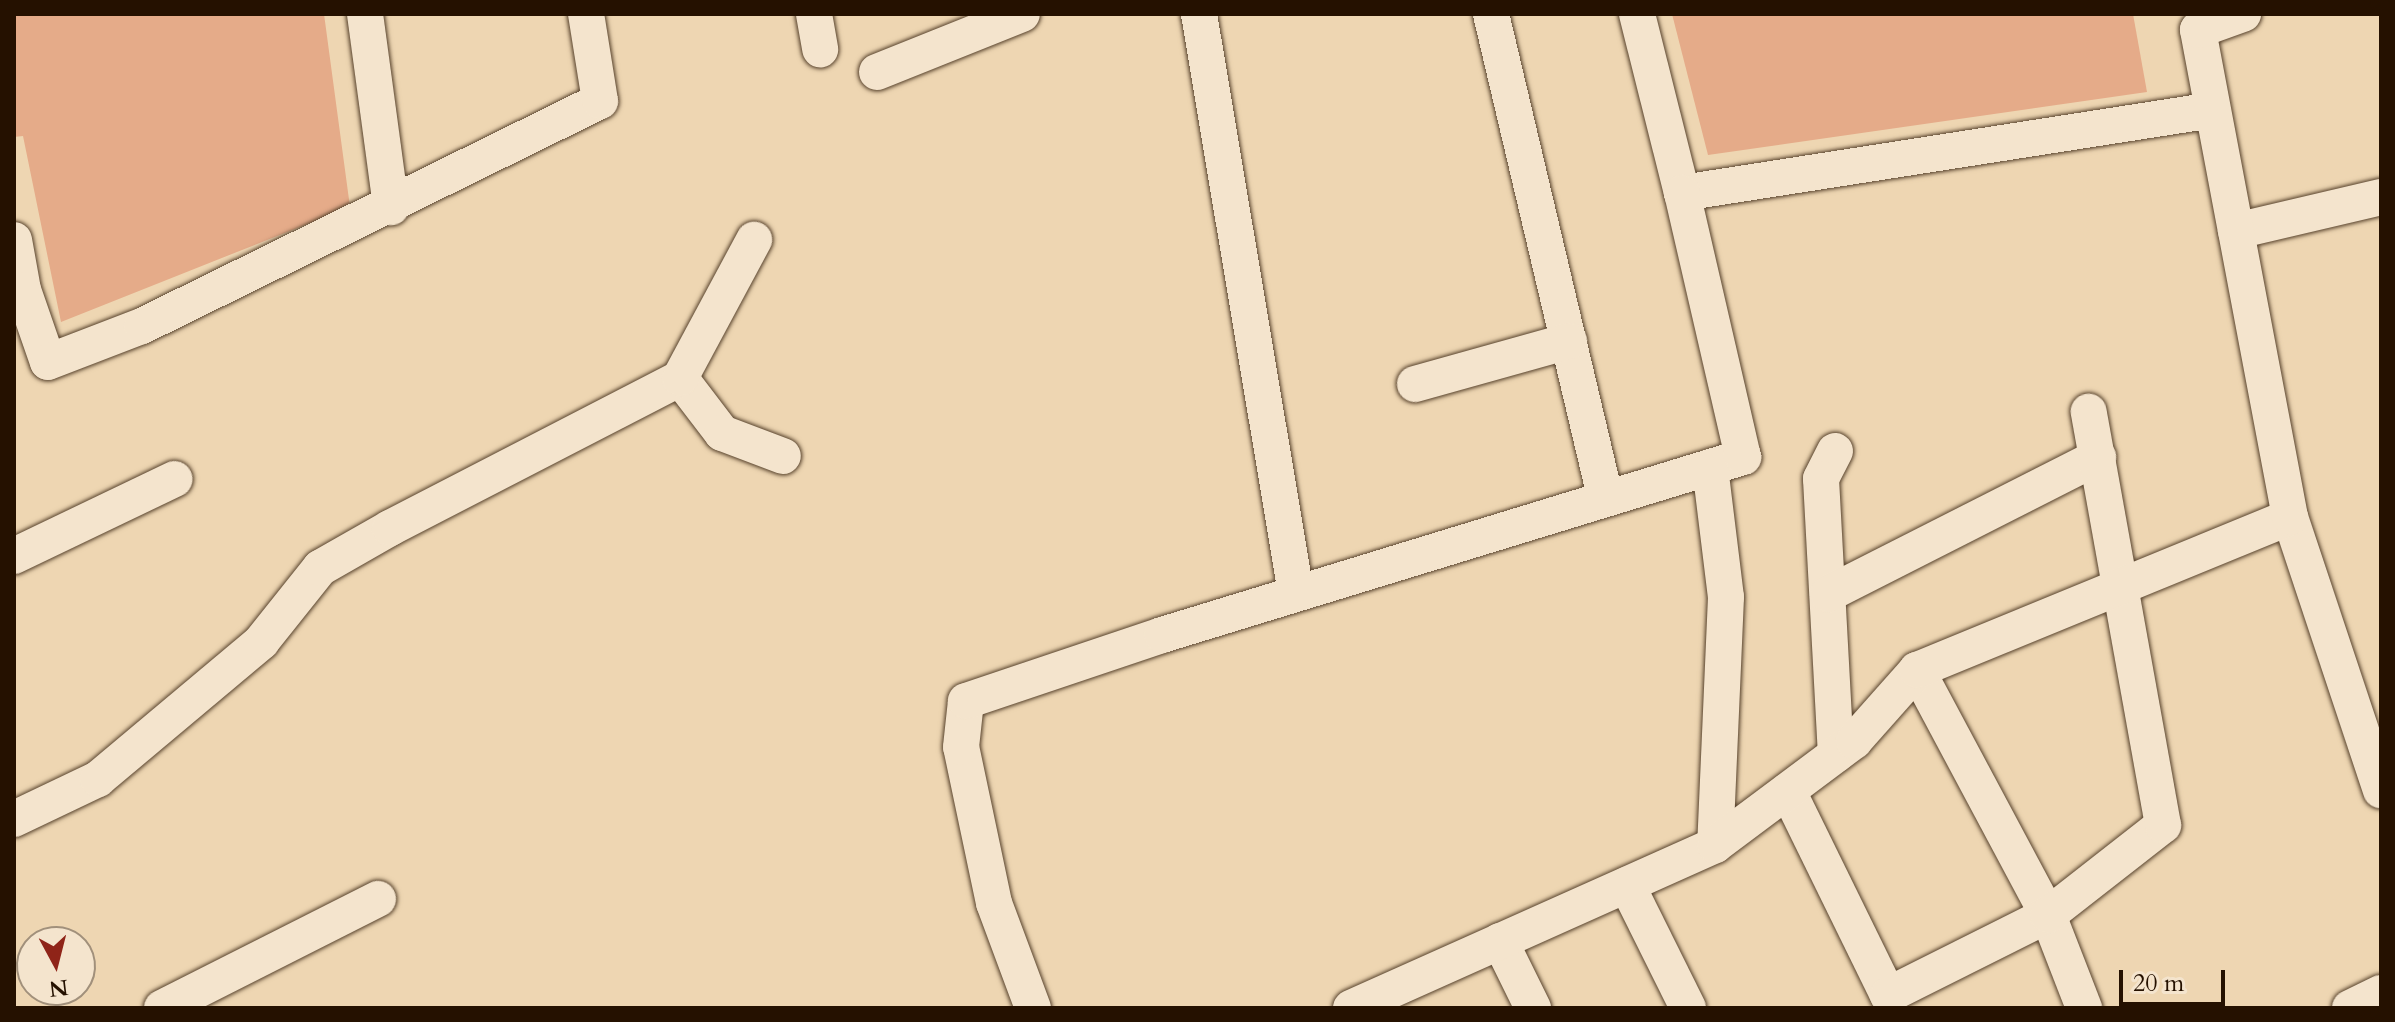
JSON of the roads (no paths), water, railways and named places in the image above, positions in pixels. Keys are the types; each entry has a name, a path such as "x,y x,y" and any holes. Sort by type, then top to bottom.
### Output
{"street":[{"path":"365,14 391,207"},
{"path":"14,240 23,290 48,362 142,326 391,207 600,101 586,14"},
{"path":"814,14 820,49"},
{"path":"877,72 1022,14"},
{"path":"1199,14 1296,593"},
{"path":"1491,14 1606,499"},
{"path":"1033,1008 994,903 961,747 966,701 1296,593 1743,457 1637,14"},
{"path":"2243,14 2198,30 2290,517 2381,793"},
{"path":"1682,193 2213,110"},
{"path":"2236,231 2381,197"},
{"path":"14,819 98,779 261,642 320,568 680,378 754,240"},
{"path":"1415,384 1569,341"},
{"path":"680,378 722,433 783,456"},
{"path":"1788,791 1888,995 2048,915 2163,825 2089,412"},
{"path":"1835,451 1821,479 1836,755"},
{"path":"1828,594 2098,457"},
{"path":"1710,467 1726,597 1715,845"},
{"path":"14,556 175,479"},
{"path":"1351,1008 1420,994 1500,941 1715,845 1854,741 1917,670 2290,517"},
{"path":"1917,670 2048,915 2084,1008"},
{"path":"1627,885 1688,1008"},
{"path":"162,1008 378,899"},
{"path":"1500,941 1533,1008"},
{"path":"2350,1008 2381,993"}]}
